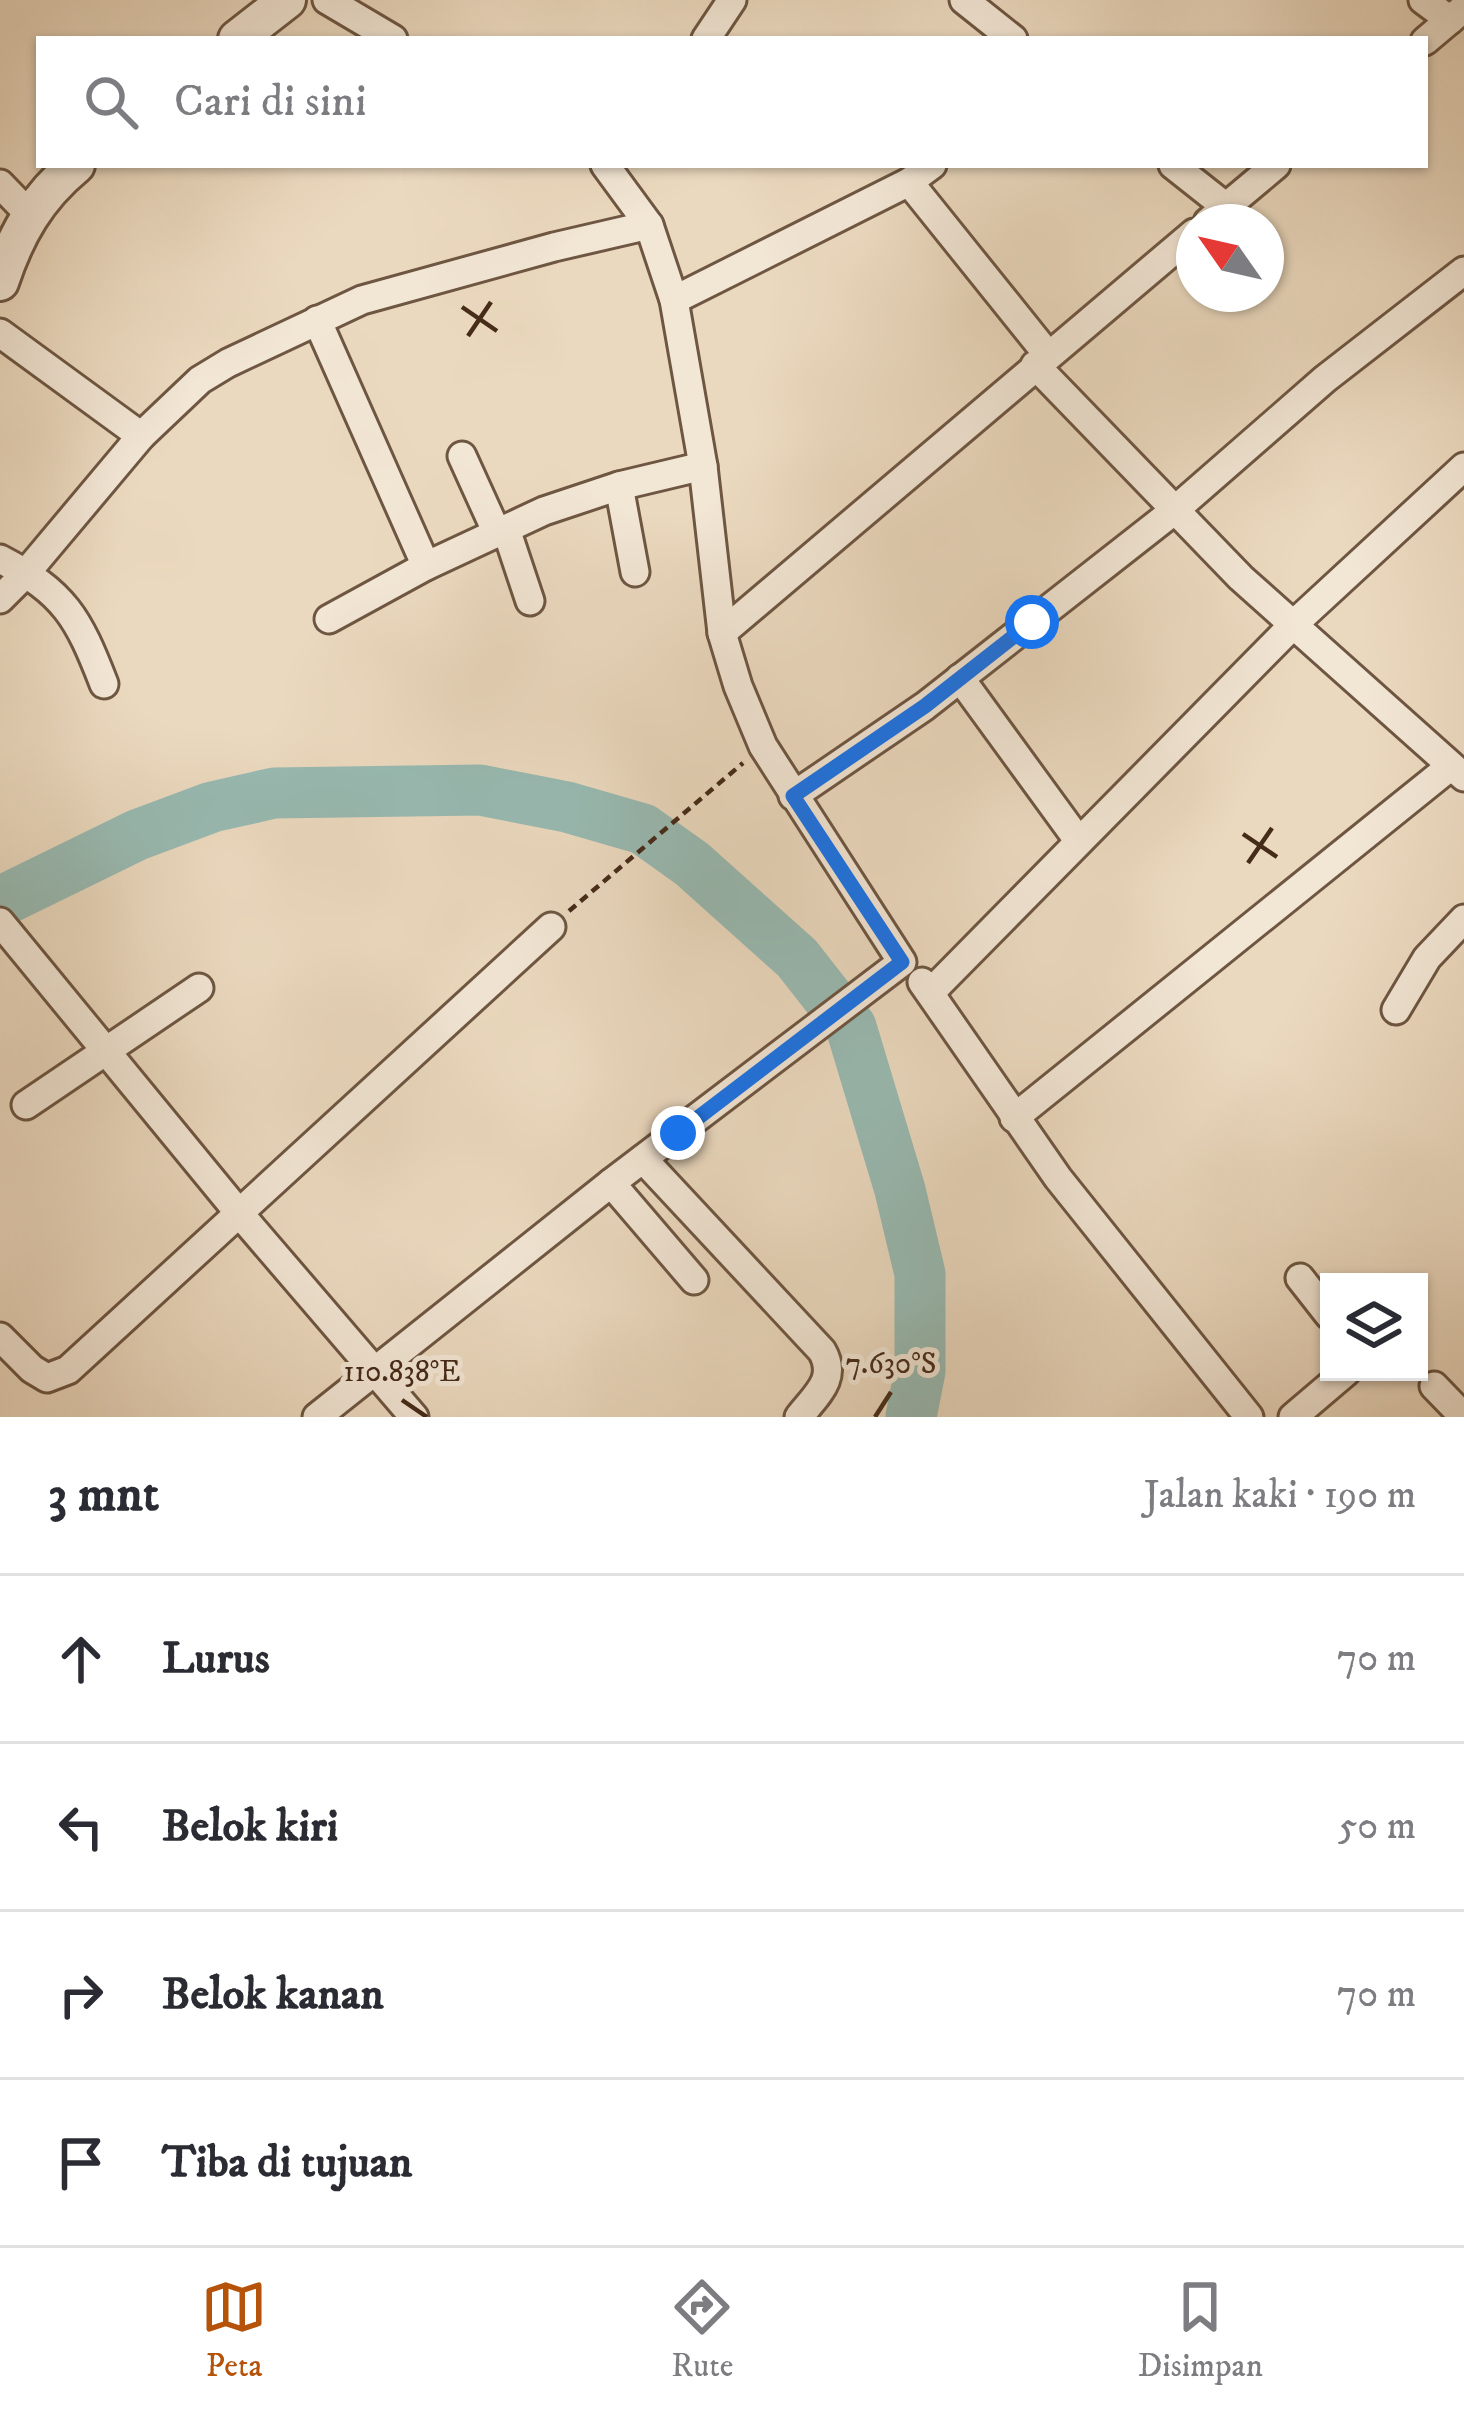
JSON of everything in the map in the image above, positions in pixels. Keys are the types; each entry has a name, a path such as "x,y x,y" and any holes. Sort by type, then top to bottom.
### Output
{"street":[{"path":"241,36 287,0"},
{"path":"327,0 388,36"},
{"path":"708,36 732,0"},
{"path":"964,0 1009,36"},
{"path":"1423,0 1457,14 1428,38"},
{"path":"0,282 29,214 48,188 72,168"},
{"path":"607,168 650,225 674,300 703,466 722,633 763,746 902,962 931,992 1014,1118 1250,1417"},
{"path":"674,300 909,182 928,168"},
{"path":"1175,168 1207,204"},
{"path":"1228,204 1272,168"},
{"path":"909,182 1041,360 1175,510 1241,578 1458,771 1014,1118"},
{"path":"0,184 29,214"},
{"path":"0,599 140,436 200,380 362,300 650,225"},
{"path":"722,633 1176,248"},
{"path":"793,796 960,678 1175,510 1325,379 1464,271"},
{"path":"317,320 426,566"},
{"path":"0,333 140,436"},
{"path":"462,456 530,601"},
{"path":"329,619 426,566 544,511 703,466"},
{"path":"931,992 1295,623 1464,467"},
{"path":"620,486 635,572"},
{"path":"0,559 54,591 87,639 104,684"},
{"path":"960,678 1078,840"},
{"path":"1396,1010 1427,958 1464,919"},
{"path":"0,922 414,1417"},
{"path":"0,1336 47,1378 68,1370 551,927"},
{"path":"317,1417 610,1183 902,962"},
{"path":"26,1105 199,988"},
{"path":"643,1159 822,1351 828,1362 828,1380 799,1417"},
{"path":"610,1183 694,1280"},
{"path":"1300,1278 1320,1304"},
{"path":"1293,1417 1335,1381"},
{"path":"1434,1386 1463,1417"}],"path":[{"path":"551,927 763,746"}],"waterway":[{"path":"0,902 137,835 212,807 274,793 480,790 567,807 643,829 692,864 797,958 851,1027 920,1274 920,1371 911,1417"}],"route":[{"path":"678,1133 902,962 793,796 925,706 1032,622"}]}
